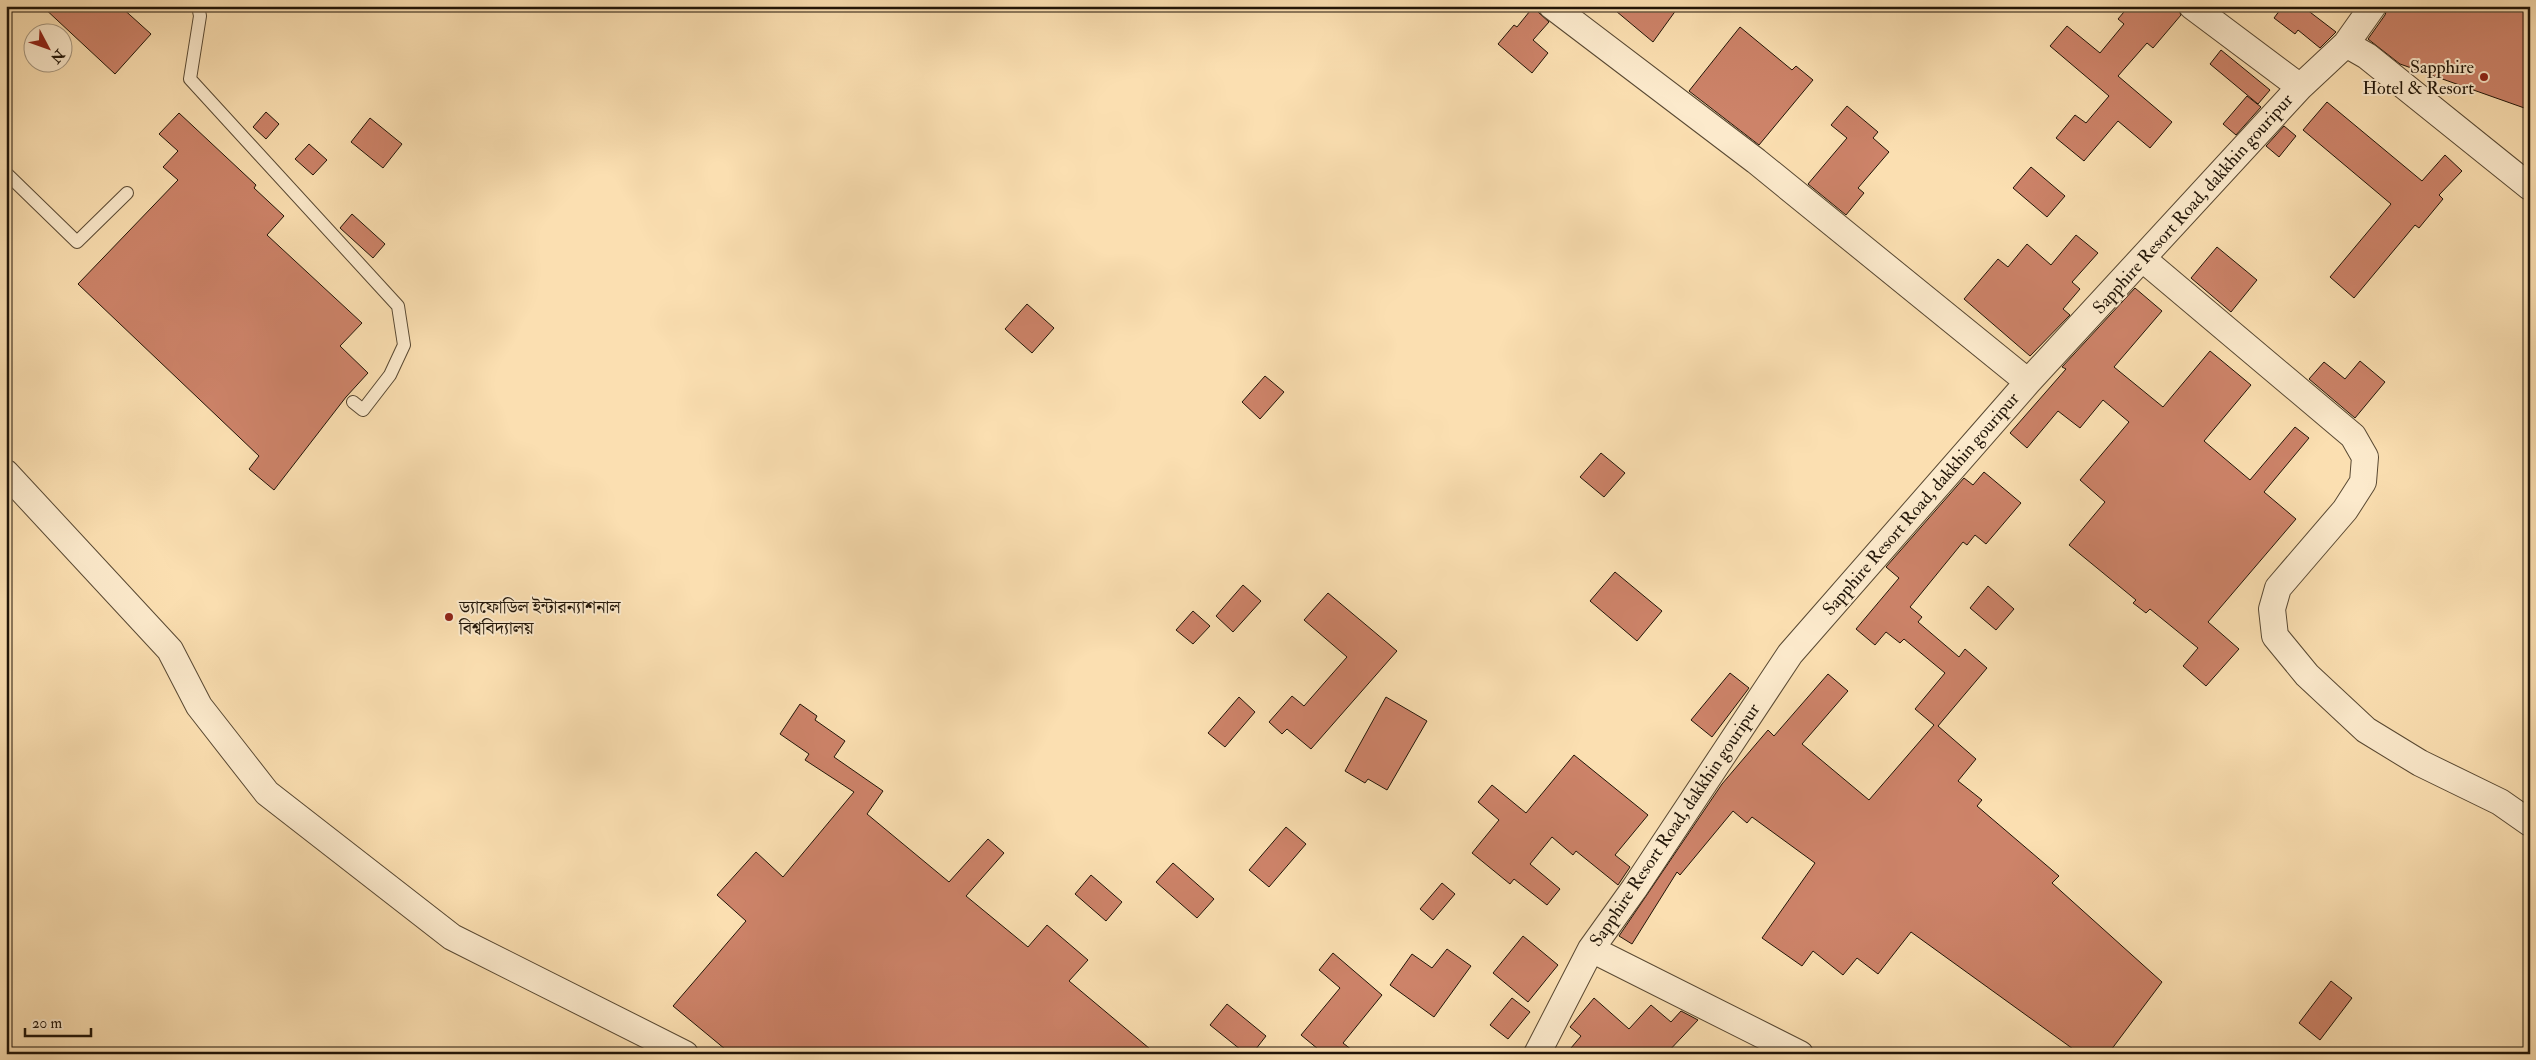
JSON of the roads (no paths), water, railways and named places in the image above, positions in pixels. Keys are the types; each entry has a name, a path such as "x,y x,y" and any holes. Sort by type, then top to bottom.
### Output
{"street":[{"path":"1552,6 1756,161 2028,382"},
{"path":"2192,6 2300,87"},
{"name":"Sapphire Resort Road, dakkhin gouripur","path":"1537,1054 1591,950 1634,890 1790,654 2028,382 2144,259 2300,87 2346,44 2373,6"},
{"path":"2346,44 2367,56 2530,186"},
{"path":"2144,259 2352,436 2364,457 2363,482 2345,510 2278,588 2272,609 2275,636 2307,675 2366,730 2420,763 2500,802 2530,823"},
{"path":"6,473 170,650 199,706 267,793 452,937 684,1054"},
{"path":"1591,950 1800,1054"}],"lane":[{"path":"198,6 200,16 190,79 398,306 404,345 390,375 364,410 353,402"},
{"path":"6,173 77,242 127,193"}],"place":[{"name":"Sapphire Hotel & Resort","path":"2484,77"},
{"name":"ড্যাফোডিল ইন্টারন্যাশনাল বিশ্ববিদ্যালয়","path":"449,617"}]}
